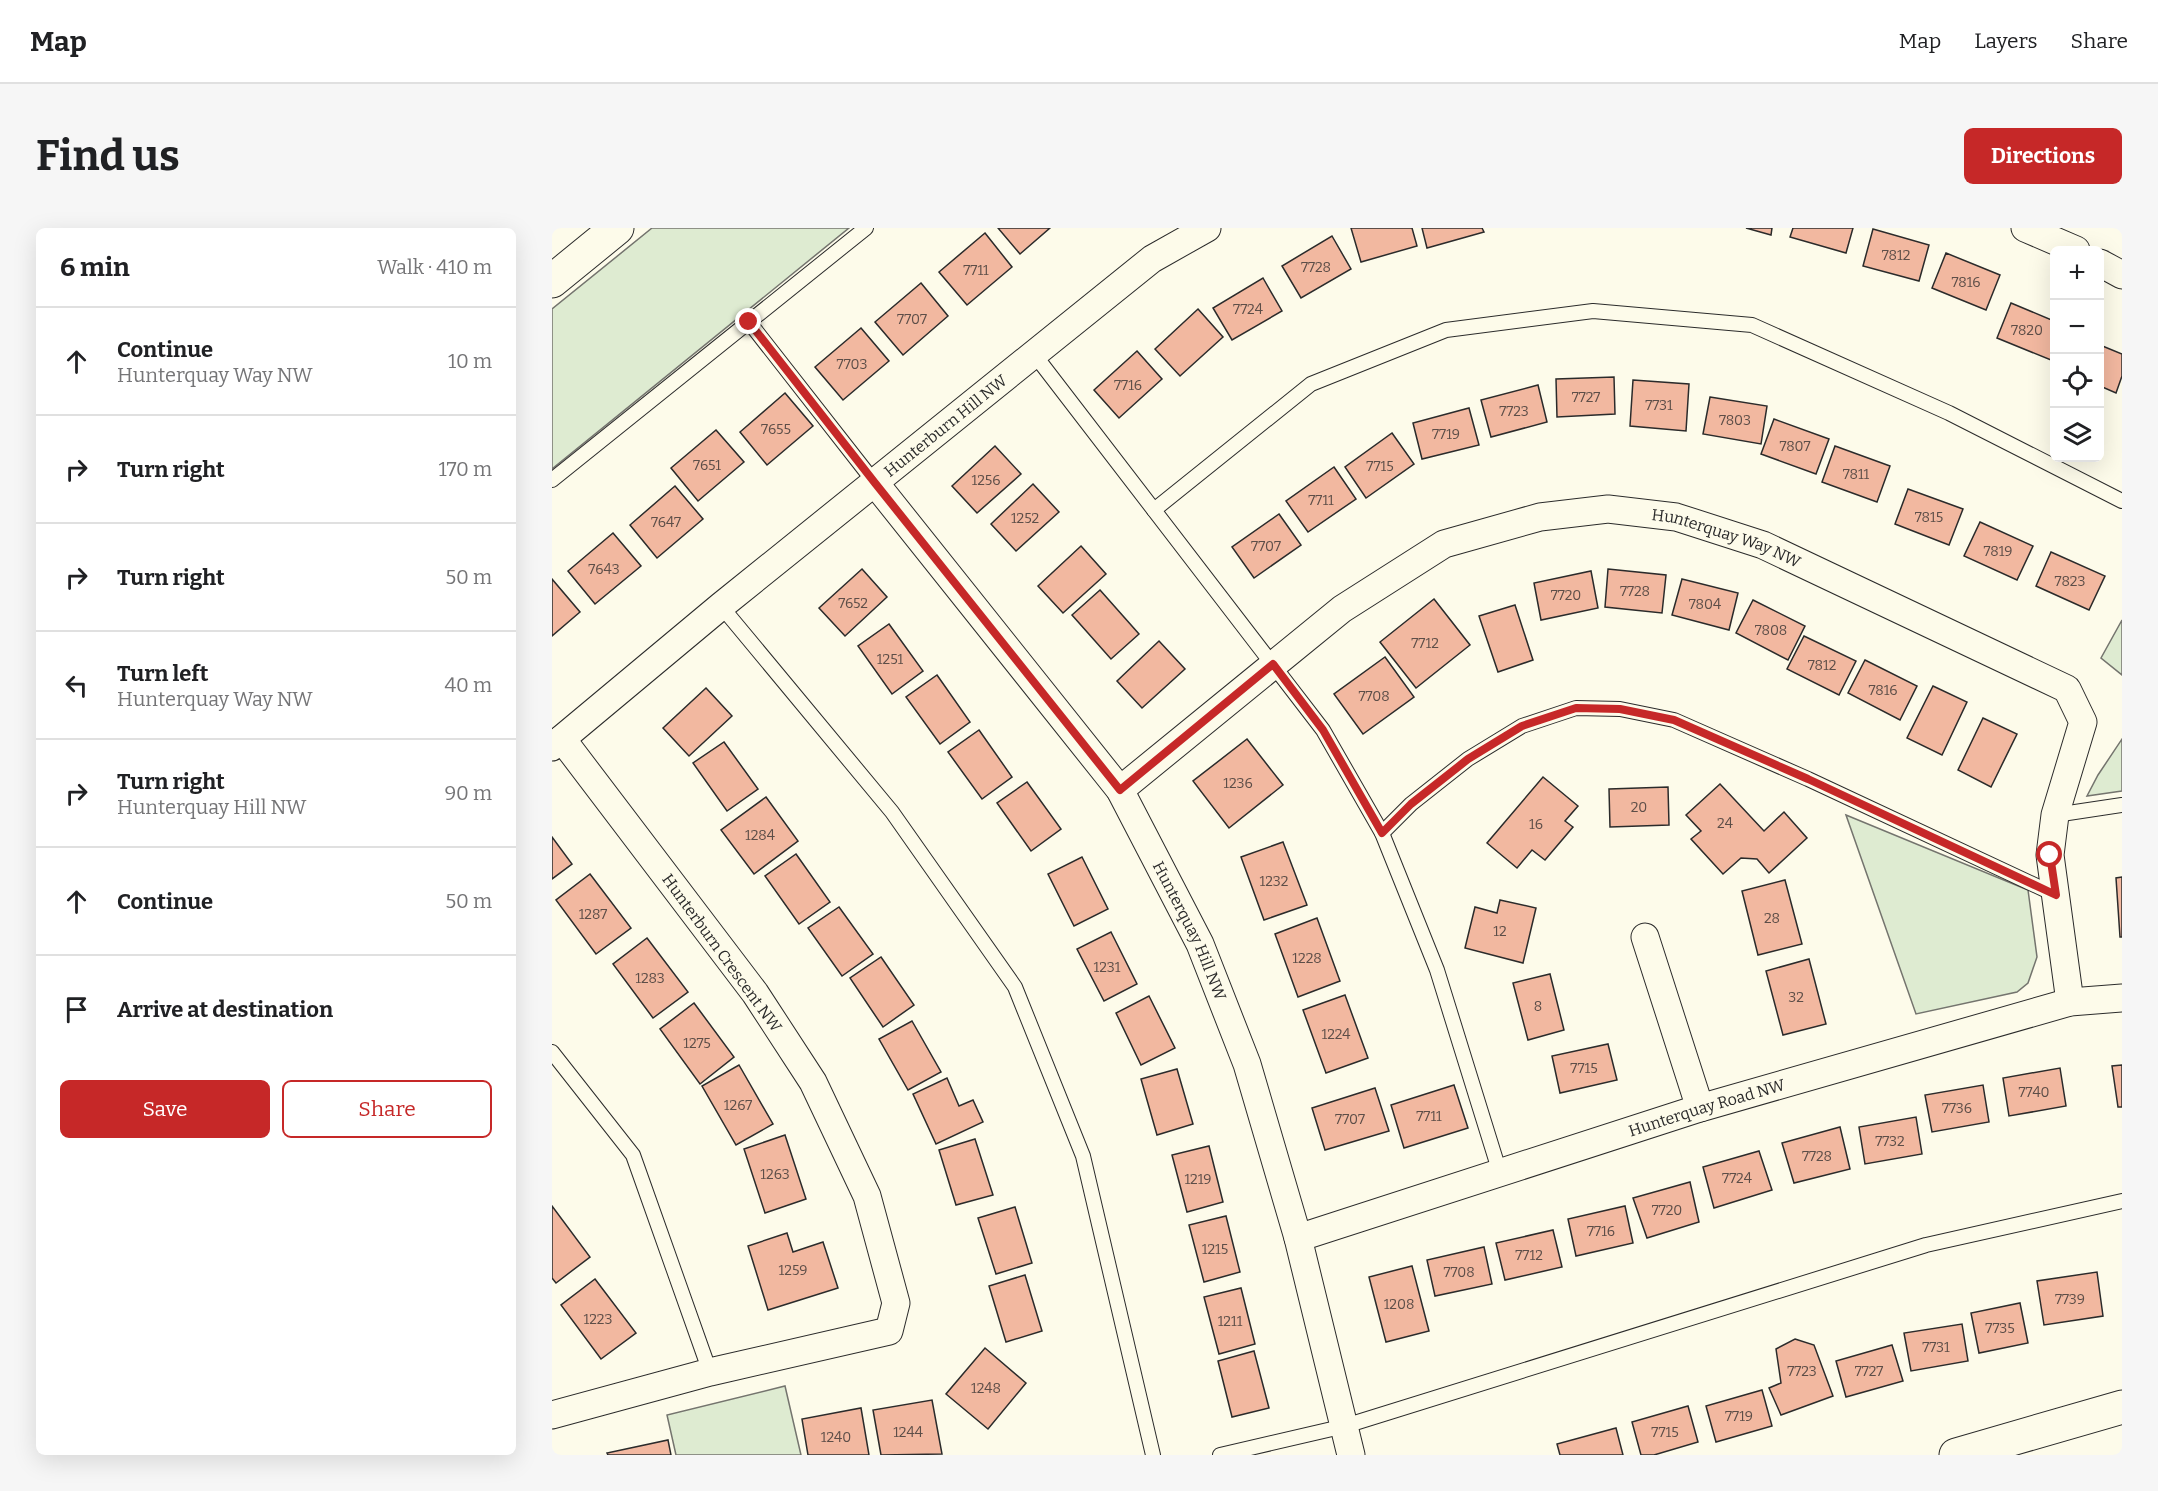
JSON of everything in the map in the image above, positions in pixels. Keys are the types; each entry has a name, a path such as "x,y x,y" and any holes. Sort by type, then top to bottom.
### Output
{"street":[{"path":"552,281 617,228"},
{"name":"Hunterburn Hill NW","path":"557,743 721,606 1152,259 1207,228"},
{"path":"2025,228 2075,242"},
{"path":"2104,265 2122,275"},
{"name":"Hunterquay Hill NW","path":"875,483 1120,790 1200,944 1247,1064 1298,1238 1351,1455"},
{"name":"Hunterquay Way NW","path":"1120,790 1342,609 1444,544 1540,517 1608,509 1676,517 1763,545 2067,689 2083,722 2055,815 2050,855 2070,1002"},
{"name":"Hunterburn Crescent NW","path":"552,1415 710,1372 889,1330 896,1303 867,1196 813,1082 755,993 557,743"},
{"path":"1645,937 1700,1108"},
{"name":"Hunterquay Road NW","path":"1298,1238 1700,1108 2070,1002 2122,998"},
{"path":"1956,1455 2122,1407"}],"lane":[{"path":"552,480 866,228"},
{"path":"1154,510 1311,384 1446,330 1593,310 1752,326 1949,413 2122,501"},
{"path":"749,322 875,483"},
{"path":"1034,354 1323,730 1382,833 1437,970 1500,1173"},
{"path":"721,606 892,812 1014,987 1083,1156 1153,1455"},
{"path":"1382,833 1411,804 1468,759 1522,726 1576,708 1620,709 1674,720 1819,784 2056,895"},
{"path":"2055,815 2122,805"},
{"path":"552,1052 633,1155 710,1372"},
{"path":"1220,1455 1345,1426 1926,1245 2122,1201"}],"green space":[{"path":"652,228 849,228 552,469 552,309"},
{"path":"2122,620 2122,675 2101,658"},
{"path":"2122,739 2122,791 2087,796 2098,775"},
{"path":"1846,815 2028,890 2037,957 2028,983 2017,992 1916,1014"},
{"path":"785,1386 801,1455 676,1455 667,1415"}],"building":[{"path":"998,228 1050,228 1020,254"},
{"path":"1351,228 1412,228 1417,246 1361,262"},
{"path":"1422,228 1482,228 1484,232 1427,248"},
{"path":"1746,228 1772,228 1771,235"},
{"path":"1793,228 1853,228 1846,253 1790,237"},
{"path":"1873,229 1929,245 1919,281 1863,266"},
{"path":"985,233 1012,267 967,305 939,272"},
{"path":"1332,236 1351,269 1301,298 1282,266"},
{"path":"1946,253 2000,275 1986,310 1932,288"},
{"path":"1263,278 1282,311 1232,340 1213,308"},
{"path":"921,283 948,316 903,355 875,322"},
{"path":"2011,303 2050,319 2050,360 1997,338"},
{"path":"1198,309 1223,337 1180,376 1155,349"},
{"path":"861,328 889,361 843,400 815,367"},
{"path":"2104,347 2122,354 2122,376 2116,393 2104,388"},
{"path":"1137,351 1162,379 1119,418 1094,390"},
{"path":"1614,377 1615,414 1557,417 1556,379"},
{"path":"1633,380 1689,384 1686,431 1630,426"},
{"path":"1538,385 1547,422 1491,437 1481,400"},
{"path":"785,393 813,426 767,465 740,432"},
{"path":"1710,397 1767,406 1761,444 1703,434"},
{"path":"1469,408 1479,445 1422,459 1413,423"},
{"path":"1774,419 1829,439 1816,474 1761,454"},
{"path":"716,430 744,462 698,501 671,468"},
{"path":"1392,433 1414,464 1366,498 1345,467"},
{"path":"995,446 1021,474 977,513 952,486"},
{"path":"1835,446 1890,466 1877,502 1822,482"},
{"path":"1334,467 1356,499 1308,532 1286,501"},
{"path":"1033,484 1059,512 1016,551 991,524"},
{"path":"675,486 703,519 657,558 630,525"},
{"path":"1908,489 1963,509 1949,545 1895,524"},
{"path":"1279,514 1301,545 1254,578 1232,547"},
{"path":"1980,522 2033,546 2017,580 1964,556"},
{"path":"613,533 641,566 595,604 568,571"},
{"path":"1081,546 1106,574 1063,613 1038,586"},
{"path":"2051,552 2105,576 2089,610 2036,586"},
{"path":"862,569 887,597 845,636 819,608"},
{"path":"1608,569 1666,575 1662,613 1605,607"},
{"path":"1591,571 1598,608 1541,620 1534,583"},
{"path":"552,579 580,612 552,636"},
{"path":"1682,579 1738,593 1729,630 1672,615"},
{"path":"1100,590 1139,634 1111,659 1072,615"},
{"path":"1434,599 1470,645 1416,688 1380,642"},
{"path":"1753,600 1805,626 1788,660 1736,633"},
{"path":"1515,605 1533,660 1498,672 1479,616"},
{"path":"889,624 923,671 892,694 858,646"},
{"path":"1804,636 1856,661 1839,695 1787,669"},
{"path":"1159,641 1185,669 1142,708 1117,681"},
{"path":"1385,657 1414,697 1363,734 1334,694"},
{"path":"1865,660 1917,686 1900,720 1848,693"},
{"path":"937,675 970,722 940,744 906,697"},
{"path":"1933,686 1967,702 1942,755 1907,738"},
{"path":"706,688 732,716 689,756 663,728"},
{"path":"1983,718 2017,734 1991,787 1958,770"},
{"path":"979,730 1012,777 982,799 948,752"},
{"path":"1247,739 1283,785 1229,828 1193,781"},
{"path":"724,742 758,789 727,811 693,763"},
{"path":"1543,777 1578,806 1565,821 1573,827 1545,860 1532,850 1517,868 1487,843"},
{"path":"1027,782 1061,829 1031,851 997,803"},
{"path":"1720,784 1764,831 1784,812 1807,838 1769,873 1757,859 1741,858 1723,874 1691,839 1701,831 1686,815"},
{"path":"1668,787 1669,825 1610,827 1609,789"},
{"path":"766,797 798,841 754,874 721,830"},
{"path":"552,837 572,864 552,879"},
{"path":"1283,842 1307,905 1264,920 1241,857"},
{"path":"796,854 830,902 799,924 765,876"},
{"path":"1082,857 1108,909 1074,926 1048,874"},
{"path":"590,874 631,928 596,954 556,900"},
{"path":"2122,877 2122,937 2120,937 2116,878"},
{"path":"1785,880 1802,944 1758,955 1742,891"},
{"path":"1500,900 1536,908 1523,963 1465,948 1475,907 1497,913"},
{"path":"839,907 873,954 842,976 808,928"},
{"path":"1317,918 1340,981 1298,997 1275,934"},
{"path":"1111,932 1137,984 1104,1001 1077,949"},
{"path":"647,938 688,992 653,1018 613,964"},
{"path":"881,957 914,1005 883,1027 850,978"},
{"path":"1809,959 1826,1024 1783,1035 1766,971"},
{"path":"1550,974 1564,1030 1528,1040 1513,983"},
{"path":"1345,995 1368,1058 1326,1073 1303,1010"},
{"path":"1149,996 1175,1048 1141,1065 1116,1013"},
{"path":"694,1003 734,1057 700,1084 660,1029"},
{"path":"912,1021 941,1072 908,1090 879,1039"},
{"path":"1608,1044 1617,1080 1560,1093 1552,1056"},
{"path":"739,1065 773,1124 736,1145 702,1086"},
{"path":"2122,1065 2122,1107 2118,1107 2112,1066"},
{"path":"2060,1068 2066,1106 2009,1116 2003,1078"},
{"path":"1177,1069 1193,1124 1157,1135 1141,1079"},
{"path":"947,1078 959,1106 973,1100 983,1122 936,1144 913,1094"},
{"path":"1454,1085 1468,1128 1404,1148 1391,1105"},
{"path":"1983,1085 1989,1122 1932,1132 1925,1095"},
{"path":"1375,1088 1389,1131 1325,1150 1312,1108"},
{"path":"1916,1117 1922,1154 1865,1164 1859,1127"},
{"path":"1840,1127 1850,1169 1794,1183 1782,1143"},
{"path":"785,1135 806,1199 765,1213 744,1149"},
{"path":"975,1139 993,1195 956,1205 939,1150"},
{"path":"1209,1146 1223,1202 1187,1212 1172,1155"},
{"path":"1759,1151 1772,1190 1714,1208 1703,1167"},
{"path":"1690,1182 1699,1222 1647,1238 1633,1198"},
{"path":"552,1206 590,1257 556,1283 552,1278"},
{"path":"1625,1206 1633,1243 1576,1256 1568,1219"},
{"path":"1015,1207 1032,1263 996,1274 978,1218"},
{"path":"1226,1216 1240,1272 1204,1282 1189,1225"},
{"path":"1553,1230 1562,1267 1505,1280 1496,1243"},
{"path":"787,1233 793,1252 823,1242 838,1288 768,1310 748,1246"},
{"path":"1484,1247 1492,1284 1435,1296 1427,1260"},
{"path":"1412,1266 1429,1331 1386,1342 1369,1277"},
{"path":"2097,1272 2103,1316 2044,1325 2037,1281"},
{"path":"1025,1275 1042,1331 1006,1342 989,1286"},
{"path":"595,1279 636,1333 601,1359 561,1305"},
{"path":"1241,1288 1255,1344 1219,1354 1204,1297"},
{"path":"2020,1303 2028,1343 1979,1353 1971,1313"},
{"path":"1962,1324 1968,1361 1911,1371 1904,1333"},
{"path":"1795,1339 1814,1345 1833,1396 1781,1415 1769,1388 1781,1383 1776,1349"},
{"path":"1892,1345 1903,1381 1846,1397 1836,1361"},
{"path":"985,1348 1026,1383 988,1429 946,1394"},
{"path":"1254,1351 1269,1408 1232,1417 1218,1361"},
{"path":"1762,1390 1772,1426 1716,1442 1706,1406"},
{"path":"932,1400 942,1454 881,1455 873,1410"},
{"path":"1688,1406 1698,1442 1654,1455 1641,1455 1632,1422"},
{"path":"861,1408 869,1455 808,1455 802,1419"},
{"path":"1616,1428 1623,1455 1560,1455 1557,1444"},
{"path":"668,1440 671,1455 608,1455 607,1453"}],"route":[{"path":"749,322 1120,790 1273,664 1323,730 1382,833 1411,804 1468,759 1522,726 1576,708 1620,709 1674,720 1808,779 2056,895 2050,855"}]}
